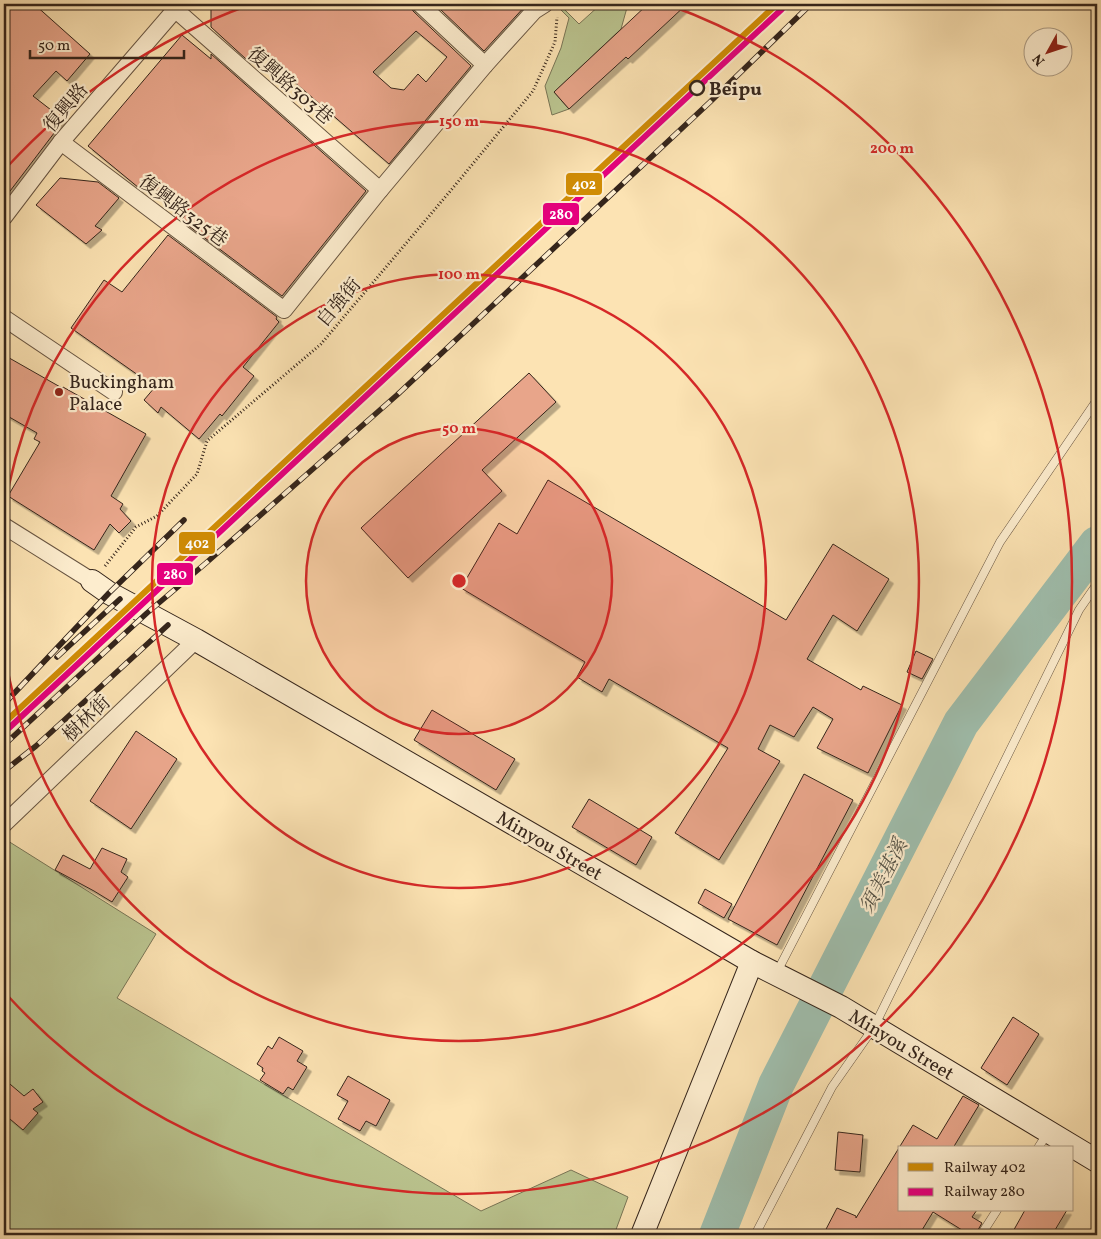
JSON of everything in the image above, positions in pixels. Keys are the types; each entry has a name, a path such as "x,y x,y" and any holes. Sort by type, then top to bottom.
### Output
{"street":[{"path":"420,4 485,65"},
{"name":"復興路","path":"4,218 61,142 175,6"},
{"name":"復興路303巷","path":"175,6 380,190"},
{"path":"380,190 485,65 534,11 551,8"},
{"name":"復興路325巷","path":"61,142 284,310 380,190"},
{"path":"4,318 114,392"},
{"name":"Minyou Street","path":"4,526 109,592 196,640 752,962 841,1007 1043,1140 1059,1146"},
{"name":"樹林街","path":"4,824 196,640"},
{"path":"642,1235 752,962"},
{"name":"Minyou Street","path":"1074,1151 1097,1160"}],"lane":[{"path":"776,974 1000,542 1097,400"},
{"path":"755,1235 832,1087 874,1027 1080,610 1097,584"},
{"path":"981,1235 996,1212"}],"path":[{"name":"自強街","path":"92,581 136,528 157,516 197,474 207,441 321,344 508,121 532,91 555,42 551,8"}],"green space":[{"path":"601,4 628,4 621,29 554,92 569,109 552,115 545,86 561,48 569,18 561,10 563,8 579,24"},
{"path":"8,841 156,934 117,998 481,1211 571,1170 628,1197 614,1235 4,1235 4,845"}],"building":[{"path":"4,4 34,4 90,54 67,81 56,71 33,96 64,120 4,199"},
{"path":"211,4 410,4 413,11 471,66 389,164 255,48 246,59 211,27","holes":["416,31 447,57 426,82 418,74 404,90 391,88 373,72"]},
{"path":"447,4 527,4 484,51 440,9"},
{"path":"648,4 687,4 628,59 626,57 569,109 554,92"},
{"path":"182,35 211,59 211,54 366,191 282,296 181,220 186,214 145,181 139,188 88,146"},
{"path":"60,178 98,182 119,198 95,226 102,230 86,244 36,205"},
{"path":"168,235 277,317 276,319 279,322 243,367 254,376 222,416 220,414 199,439 161,407 158,413 144,400 155,387 71,328 104,280 122,292"},
{"path":"4,355 146,434 111,496 123,504 120,509 131,521 119,533 110,524 94,550 8,496 40,442 34,439 37,433 4,414"},
{"path":"529,373 556,402 482,470 502,491 408,578 361,528"},
{"path":"548,480 786,620 833,544 889,579 857,631 833,615 807,659 861,690 863,686 902,705 868,773 817,748 833,719 813,707 794,737 770,725 758,749 780,761 719,860 675,833 728,748 609,679 602,692 577,677 585,662 461,588 499,523 517,534"},
{"path":"916,651 933,659 922,679 907,672"},
{"path":"432,710 515,759 496,790 414,740"},
{"path":"136,731 177,759 131,829 90,801"},
{"path":"804,774 853,800 777,945 728,919"},
{"path":"589,799 652,837 636,865 572,827"},
{"path":"102,848 127,859 121,872 128,877 112,902 55,870 63,855 90,869"},
{"path":"705,889 732,904 724,918 698,903"},
{"path":"1013,1017 1039,1034 1007,1085 981,1068"},
{"path":"279,1037 303,1051 297,1061 307,1067 293,1090 288,1087 283,1094 260,1080 265,1073 262,1071 263,1068 257,1064 268,1046 272,1049"},
{"path":"348,1076 390,1100 376,1126 366,1121 360,1131 338,1119 348,1101 337,1095"},
{"path":"4,1079 24,1096 33,1089 43,1102 33,1109 38,1113 23,1130 4,1114"},
{"path":"963,1096 979,1105 954,1146 900,1146 913,1125 937,1139"},
{"path":"838,1132 863,1135 860,1172 835,1170"},
{"path":"898,1149 898,1212 933,1212 919,1235 823,1235 837,1208 856,1216 856,1218"},
{"path":"933,1212 976,1212 972,1217 982,1223 975,1235 970,1235"},
{"path":"1024,1212 1066,1212 1052,1235 1011,1235"}],"waterway":[{"name":"須美基溪","path":"717,1235 776,1085 961,723 1097,544"}],"railway":[{"path":"4,745 147,613 397,395 710,102 811,4"},
{"path":"4,704 109,593 184,520"},
{"path":"57,657 120,599"},
{"path":"4,771 36,746 168,625"}],"rail line":[{"name":"402","path":"4,723 777,4"},
{"name":"280","path":"9,728 782,9"}],"place":[{"name":"Beipu","path":"697,88"},
{"name":"Buckingham Palace","path":"59,392"}]}
